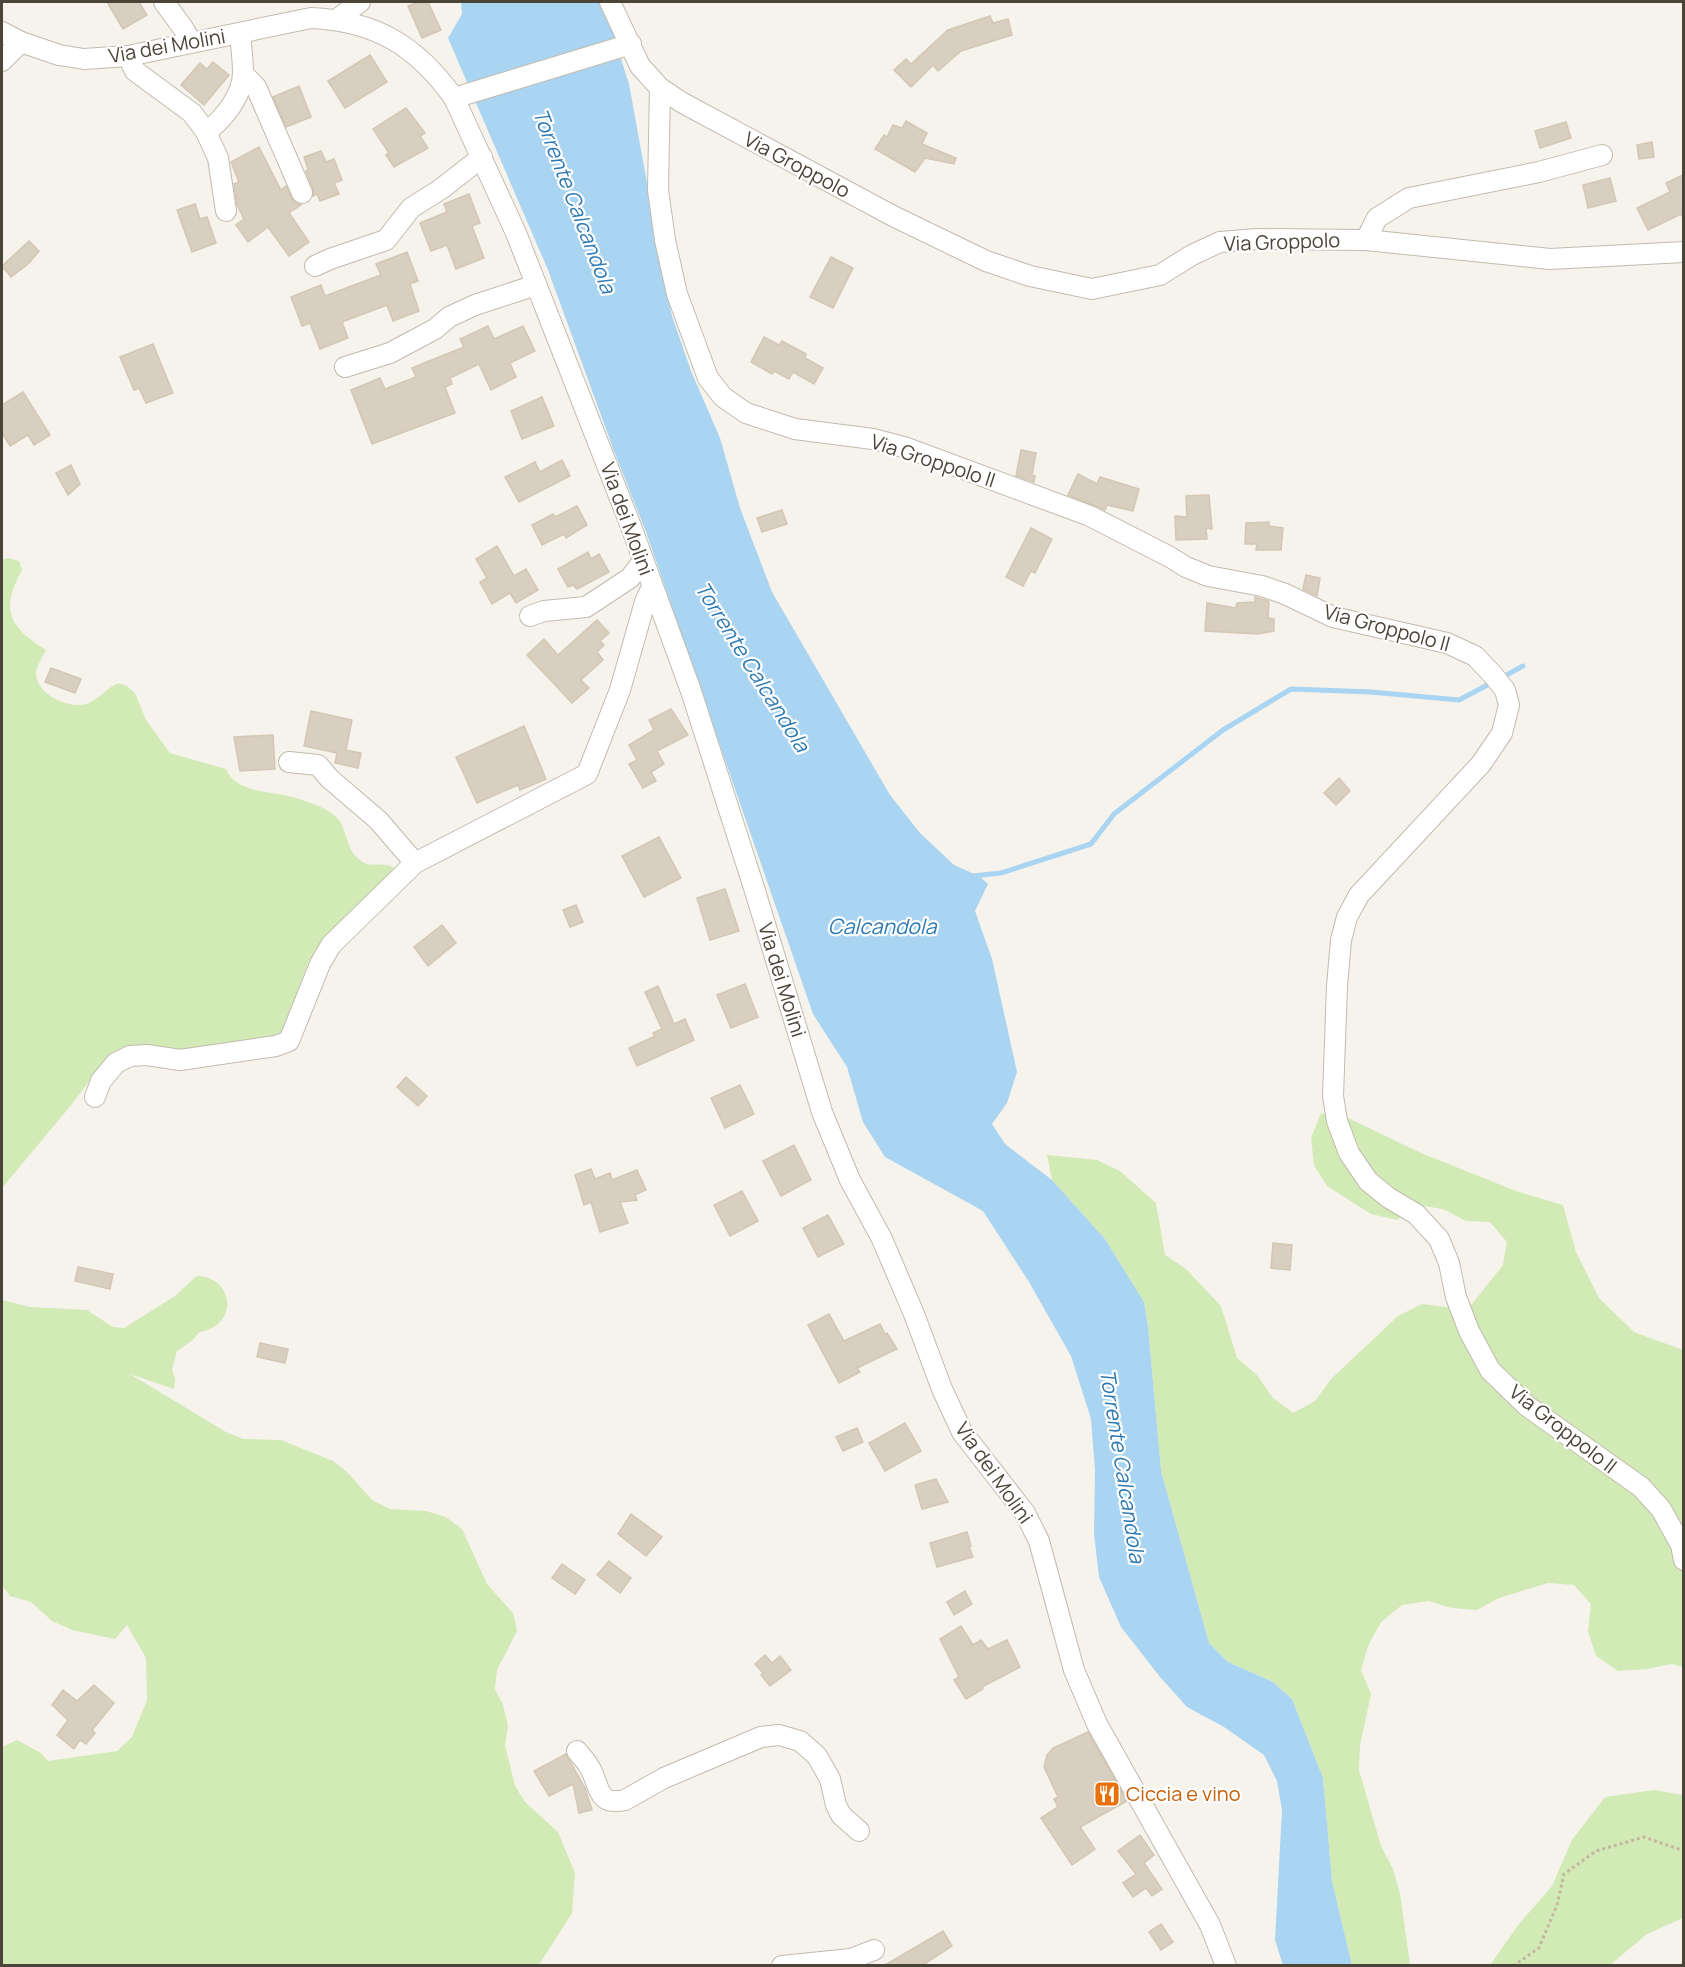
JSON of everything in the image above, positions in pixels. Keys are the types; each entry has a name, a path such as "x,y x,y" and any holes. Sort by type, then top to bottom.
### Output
{"street":[{"path":"164,2 191,42"},
{"path":"336,20 360,2"},
{"name":"Via Groppolo","path":"610,2 626,46 640,66 660,88 681,102 892,216 986,261 1030,276 1092,289 1160,275 1192,255 1220,242 1257,239 1366,240 1550,259 1683,252"},
{"name":"Via dei Molini","path":"2,32 21,42 59,55 84,59 128,56 311,18 336,20 373,29 406,47 444,85 460,96 482,157 516,233 691,691 822,1112 850,1180 886,1250 914,1314 942,1389 963,1432 1025,1514 1039,1541 1074,1670 1097,1724 1210,1925 1226,1965"},
{"path":"206,132 217,124 226,112 241,84 243,74 240,34"},
{"path":"2,62 21,42"},
{"path":"460,96 626,46"},
{"path":"128,56 135,71 192,113 206,132 218,158 226,211"},
{"path":"243,74 256,87 302,194"},
{"name":"Via Groppolo II","path":"660,88 658,190 665,240 677,294 708,378 723,397 746,413 795,429 873,439 907,448 1090,516 1186,567 1208,576 1262,586 1285,594 1333,617 1447,643 1475,656 1499,683 1509,705 1502,733 1481,764 1359,894 1347,917 1341,940 1337,986 1333,1096 1337,1121 1349,1153 1368,1181 1389,1198 1416,1214 1439,1239 1449,1263 1456,1297 1469,1331 1490,1370 1527,1406 1641,1487 1661,1509 1681,1545 1683,1560"},
{"path":"1366,240 1377,218 1409,198 1539,172 1602,155"},
{"path":"315,266 386,240 411,208 441,189 482,157"},
{"path":"345,367 390,353 435,329 449,317 475,305 536,285"},
{"path":"530,616 550,610 586,607 630,578 643,561"},
{"path":"95,1097 101,1081 116,1064 130,1056 147,1055 180,1060 276,1046 289,1041 320,964 331,945 415,863 587,774 620,690 645,602 652,587"},
{"path":"289,762 318,765 330,779 378,820 415,863"},
{"path":"577,1751 591,1770 597,1790 609,1800 618,1802 664,1778 761,1737 784,1736 800,1741 817,1756 830,1779 836,1805 841,1815 859,1831"},
{"path":"782,1965 851,1959 874,1950"}],"path":[{"path":"1513,1965 1539,1948 1557,1905 1564,1874 1596,1851 1644,1837 1683,1851"},
{"path":"1682,1965 1683,1960"}],"green space":[{"path":"8,558 19,561 22,570 11,596 12,616 16,625 33,642 46,650 36,672 37,680 47,693 62,702 79,705 90,702 118,683 127,686 135,693 146,720 170,753 226,769 238,783 247,787 296,798 323,808 341,823 349,846 361,861 391,866 396,869 321,944 309,961 281,1035 182,1055 122,1054 104,1062 2,1188 2,560"},
{"path":"1321,1113 1346,1117 1421,1153 1516,1191 1563,1205 1576,1252 1599,1298 1634,1332 1683,1350 1683,1667 1672,1664 1618,1671 1596,1656 1588,1631 1591,1604 1574,1585 1548,1583 1499,1598 1477,1610 1452,1608 1428,1601 1402,1605 1381,1622 1368,1646 1361,1670 1371,1694 1360,1745 1359,1770 1381,1846 1393,1869 1400,1893 1410,1965 1352,1965 1332,1881 1323,1778 1292,1699 1273,1682 1228,1662 1209,1643 1161,1471 1144,1302 1105,1239 1052,1180 1047,1155 1097,1160 1120,1171 1156,1203 1165,1255 1186,1269 1221,1306 1237,1358 1257,1375 1272,1397 1293,1413 1315,1401 1331,1379 1398,1316 1422,1304 1446,1307 1472,1304 1503,1265 1507,1242 1490,1222 1466,1221 1443,1209 1417,1205 1397,1220 1371,1214 1327,1186 1314,1165 1311,1138"},
{"path":"197,1276 210,1278 219,1284 225,1293 226,1312 221,1321 212,1328 199,1332 193,1340 177,1351 172,1370 175,1379 174,1389 130,1374 226,1432 243,1439 281,1440 333,1461 347,1472 372,1500 390,1509 426,1511 446,1517 462,1529 487,1584 513,1613 517,1631 497,1670 495,1689 503,1705 508,1725 505,1745 515,1786 525,1802 558,1832 575,1873 572,1913 539,1965 2,1965 2,1747 17,1740 41,1753 48,1761 117,1751 132,1737 147,1700 146,1658 127,1625 115,1639 72,1630 52,1621 31,1602 10,1596 2,1586 2,1300 30,1307 87,1310 113,1327 124,1328 175,1296"},
{"path":"1654,1790 1683,1795 1683,1918 1647,1934 1610,1965 1490,1965 1519,1924 1552,1886 1572,1840 1605,1797"}],"water":[{"name":"Calcandola","path":"461,2 602,2 620,42 617,46 629,84 651,205 655,240 672,316 691,371 720,438 740,508 772,592 890,795 920,833 954,865 979,876 988,884 975,911 992,959 1017,1072 1007,1103 992,1124 1005,1144 1052,1180 1105,1239 1144,1302 1161,1471 1209,1643 1228,1662 1273,1682 1292,1699 1323,1778 1332,1881 1352,1965 1283,1965 1275,1940 1282,1810 1277,1781 1264,1755 1224,1727 1187,1707 1121,1627 1099,1577 1094,1534 1095,1470 1091,1419 1071,1356 1029,1282 983,1211 885,1157 863,1122 847,1067 813,1014 646,532 548,270 448,38 462,14"}],"building":[{"path":"107,2 139,2 147,15 123,29"},
{"path":"428,2 441,30 422,38 408,6"},
{"path":"990,16 993,23 1008,19 1012,35 961,51 938,71 933,65 911,87 894,70 906,59 911,64 948,30"},
{"path":"370,55 387,82 345,108 328,81"},
{"path":"213,62 229,75 204,105 181,85 200,63 207,69"},
{"path":"299,86 311,117 286,127 273,97"},
{"path":"406,108 425,133 420,136 428,148 394,167 386,155 389,153 373,129"},
{"path":"906,121 927,133 922,144 956,158 954,164 925,158 915,172 875,149 884,135 887,137 893,125 902,128"},
{"path":"1566,122 1571,138 1540,148 1535,131"},
{"path":"1652,142 1654,157 1639,159 1637,145"},
{"path":"259,147 281,190 286,186 294,202 301,205 289,213 309,242 289,256 268,227 248,242 236,225 244,219 237,205 234,184 239,182 231,162"},
{"path":"321,151 326,162 334,159 342,180 334,183 339,194 320,201 317,194 313,196 304,157"},
{"path":"1683,175 1683,218 1681,214 1648,230 1637,208 1670,192 1666,183"},
{"path":"1610,178 1616,201 1588,208 1583,185"},
{"path":"469,194 480,223 472,226 484,258 456,269 447,245 431,251 420,223 447,212 444,204"},
{"path":"195,204 200,219 207,217 216,243 192,252 177,210"},
{"path":"29,241 39,251 28,264 11,277 2,266"},
{"path":"407,252 418,281 410,284 419,311 393,321 387,305 342,322 348,338 320,349 310,323 302,326 291,297 321,285 325,296 381,275 376,264"},
{"path":"831,257 853,268 833,308 810,297"},
{"path":"488,326 494,339 523,326 535,351 510,363 516,377 491,390 479,364 450,378 452,384 445,387 455,413 372,444 351,390 380,378 385,389 416,377 412,368 464,347 460,339"},
{"path":"764,337 779,345 782,341 806,354 805,358 823,368 814,384 793,372 789,379 774,371 772,374 751,362"},
{"path":"153,344 173,393 146,403 139,388 134,390 120,357"},
{"path":"23,392 50,435 34,445 28,435 10,446 2,433 2,405"},
{"path":"542,397 554,426 522,439 511,411"},
{"path":"1021,450 1036,453 1032,475 1035,476 1034,482 1016,476"},
{"path":"562,460 570,476 519,502 505,477 535,462 540,472"},
{"path":"71,465 80,484 68,495 56,473"},
{"path":"1078,474 1097,484 1100,477 1139,489 1133,511 1107,505 1105,510 1068,495"},
{"path":"1209,495 1212,529 1206,528 1207,539 1176,540 1175,516 1187,517 1186,496"},
{"path":"577,506 587,525 566,538 564,534 542,545 532,525 553,514 555,517"},
{"path":"782,510 787,524 762,532 757,518"},
{"path":"1269,522 1269,526 1283,528 1281,550 1256,550 1257,544 1245,544 1246,523"},
{"path":"1031,528 1052,539 1035,573 1031,571 1023,586 1006,577"},
{"path":"497,546 514,576 526,569 538,590 516,603 510,593 492,604 480,582 487,578 476,559"},
{"path":"588,552 591,559 599,554 609,572 577,589 573,585 568,587 558,569"},
{"path":"1306,575 1320,578 1317,596 1303,589"},
{"path":"1255,597 1269,601 1268,618 1274,619 1274,631 1258,634 1205,631 1207,603 1236,608 1237,603 1255,602"},
{"path":"597,620 609,633 600,641 604,645 597,652 603,660 581,680 589,688 572,703 527,655 544,639 558,655"},
{"path":"51,668 81,679 75,693 45,682"},
{"path":"671,709 688,735 657,751 664,764 651,772 656,781 643,788 629,764 637,760 629,745 654,730 649,720"},
{"path":"311,711 352,720 346,750 361,753 358,768 335,763 337,753 304,746"},
{"path":"524,726 546,779 520,790 518,785 477,803 456,757"},
{"path":"273,735 275,769 240,771 234,737"},
{"path":"1339,778 1350,791 1336,805 1324,793"},
{"path":"659,837 681,878 644,897 622,856"},
{"path":"725,889 739,931 710,940 697,898"},
{"path":"576,905 583,922 570,927 563,910"},
{"path":"442,925 456,943 428,966 414,947"},
{"path":"745,984 758,1017 731,1028 717,995"},
{"path":"658,986 674,1024 685,1019 694,1040 637,1066 629,1048 655,1036 653,1033 662,1029 645,992"},
{"path":"406,1077 427,1096 418,1106 397,1087"},
{"path":"740,1085 754,1114 725,1128 711,1098"},
{"path":"794,1145 811,1180 781,1196 763,1161"},
{"path":"591,1169 595,1179 610,1173 612,1180 637,1170 646,1190 635,1195 637,1200 620,1202 628,1223 600,1232 591,1202 584,1205 575,1175"},
{"path":"742,1191 758,1221 730,1236 714,1205"},
{"path":"828,1215 844,1244 818,1257 803,1228"},
{"path":"1273,1243 1292,1245 1290,1270 1271,1268"},
{"path":"78,1267 113,1274 110,1289 75,1281"},
{"path":"829,1314 844,1341 880,1324 897,1349 857,1368 860,1372 839,1383 808,1325"},
{"path":"260,1343 288,1349 285,1363 257,1357"},
{"path":"905,1423 921,1451 885,1471 869,1443"},
{"path":"857,1428 863,1442 843,1451 836,1437"},
{"path":"936,1479 948,1502 922,1509 915,1485"},
{"path":"631,1514 662,1537 646,1556 618,1534"},
{"path":"967,1532 973,1557 937,1567 930,1543"},
{"path":"609,1561 631,1578 620,1593 597,1575"},
{"path":"562,1564 585,1580 575,1594 552,1578"},
{"path":"965,1591 972,1604 954,1615 947,1602"},
{"path":"961,1626 973,1645 981,1640 988,1649 1007,1640 1020,1667 982,1687 983,1689 966,1699 954,1680 959,1677 940,1639"},
{"path":"765,1655 772,1663 780,1656 791,1670 770,1686 755,1664"},
{"path":"94,1685 114,1703 92,1730 95,1733 86,1744 80,1740 74,1749 57,1735 68,1720 52,1705 63,1690 77,1701"},
{"path":"1088,1732 1127,1801 1080,1827 1095,1849 1072,1865 1041,1818 1058,1807 1054,1799 1058,1797 1044,1767 1047,1755 1053,1748"},
{"path":"566,1754 585,1788 592,1810 579,1813 573,1784 549,1796 534,1771"},
{"path":"1140,1835 1154,1855 1144,1863 1162,1889 1152,1896 1146,1888 1133,1897 1123,1883 1136,1874 1118,1851"},
{"path":"1161,1924 1173,1942 1161,1950 1149,1932"},
{"path":"943,1931 952,1946 923,1965 885,1965"}],"waterway":[{"path":"1501,678 1523,666"},
{"path":"973,876 1001,873 1091,844 1114,814 1223,730 1291,689 1371,692 1459,700 1493,682"}],"place":[{"name":"Ciccia e vino","path":"1107,1794"}],"water label":[{"name":"Torrente Calcandola","path":"574,201"},
{"name":"Torrente Calcandola","path":"752,667"},
{"name":"Torrente Calcandola","path":"1122,1466"}]}
